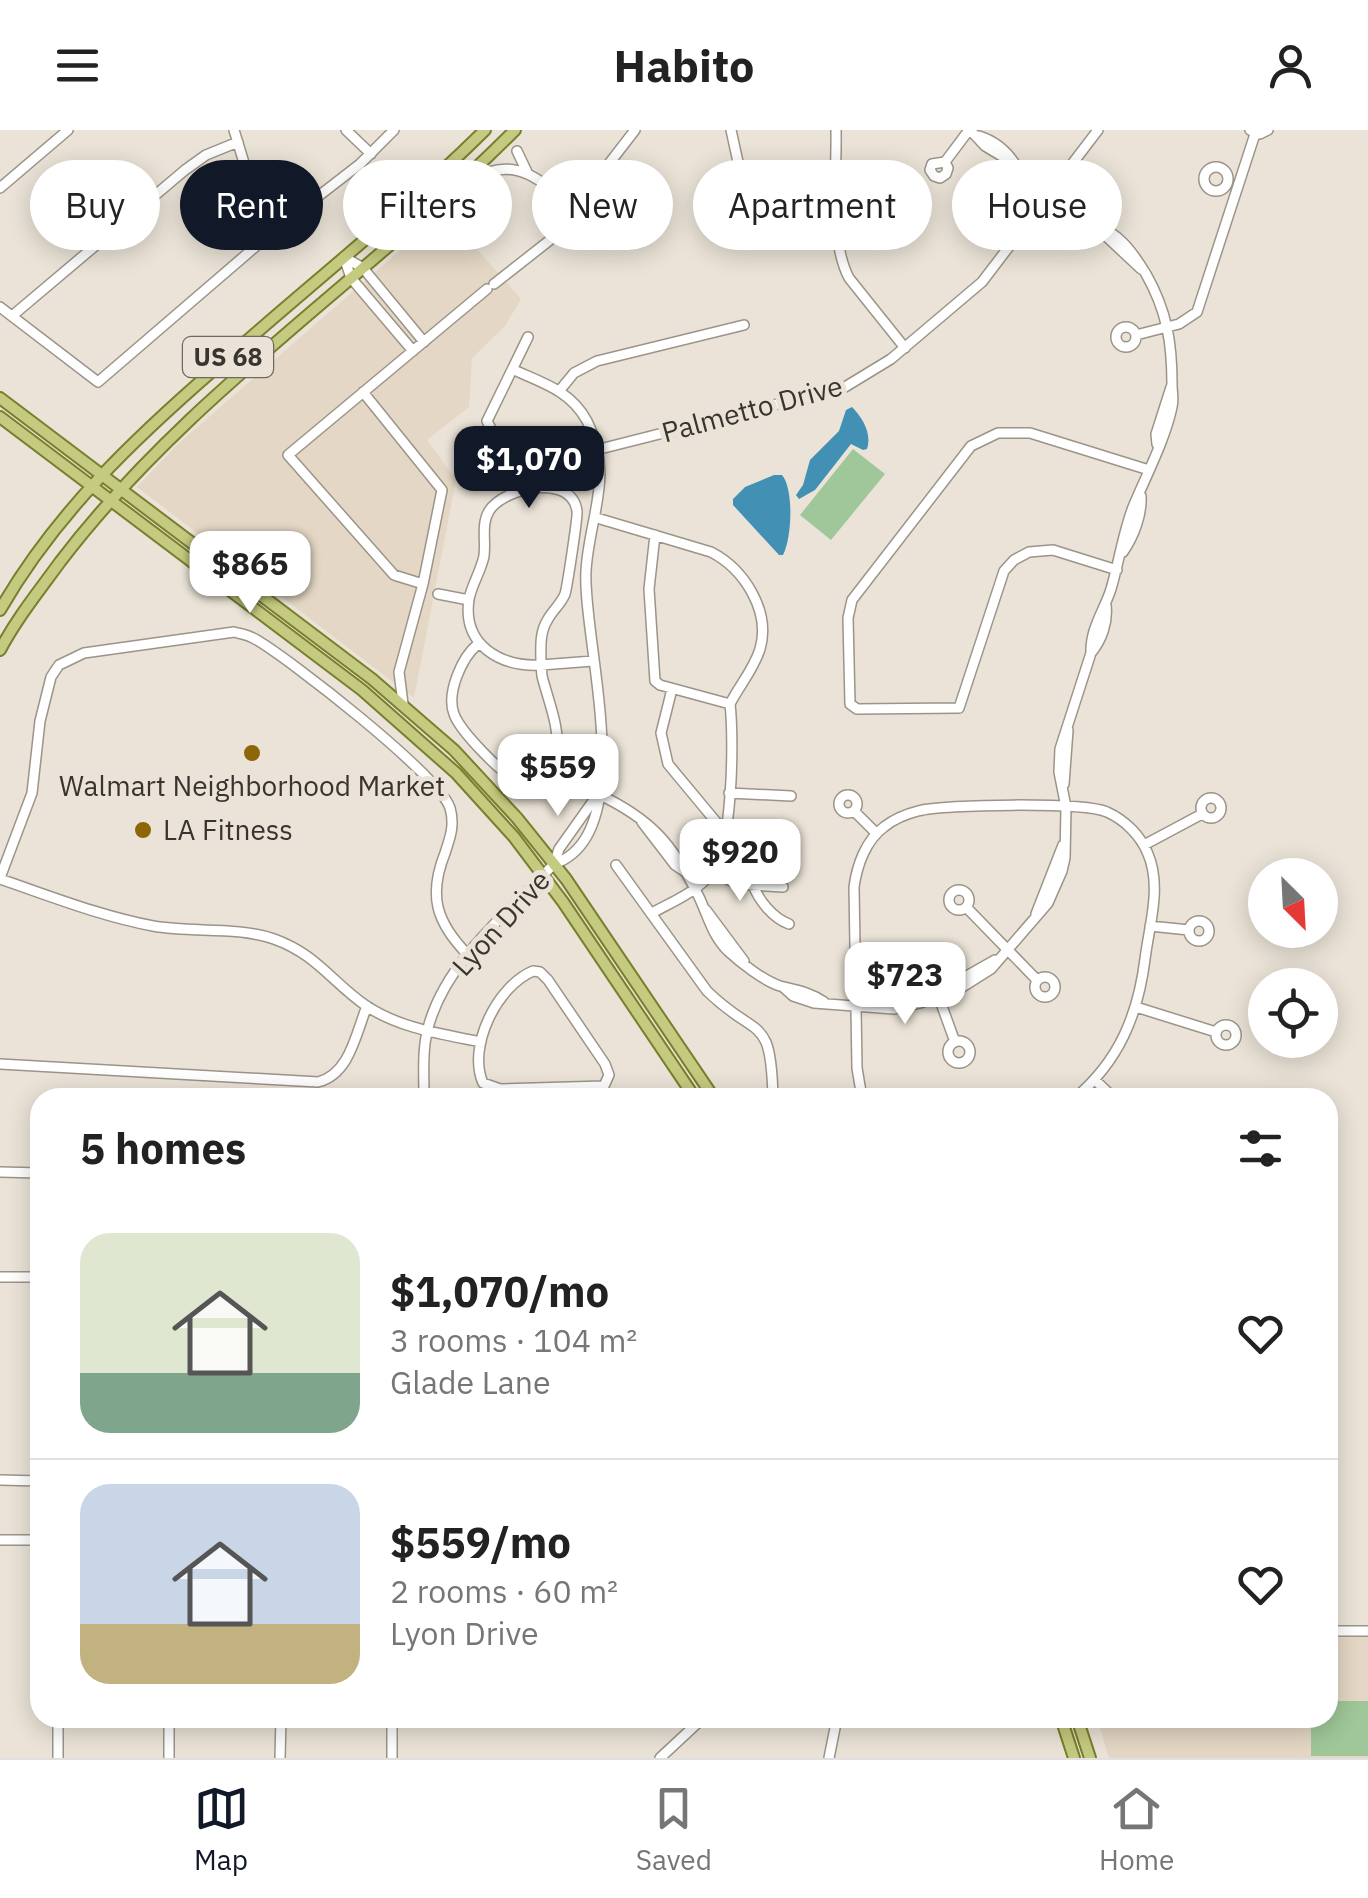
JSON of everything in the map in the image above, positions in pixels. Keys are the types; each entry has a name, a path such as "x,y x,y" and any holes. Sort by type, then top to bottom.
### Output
{"main road":[{"name":"US 68","path":"0,610 31,559 102,474 150,426 485,130"},
{"name":"US 68","path":"0,650 36,594 120,488 194,414 464,180 516,130"},
{"path":"0,398 381,686 480,776 554,864 707,1088"},
{"path":"0,417 413,732 484,802 543,876 688,1088"},
{"path":"1065,1728 1074,1758"},
{"path":"1080,1728 1090,1758"}],"street":[{"path":"0,188 68,130"},
{"path":"234,130 243,160"},
{"path":"346,130 371,154"},
{"path":"323,192 394,130"},
{"path":"612,160 635,130"},
{"path":"731,130 738,160"},
{"path":"836,130 838,242 843,265 905,348"},
{"name":"Palmetto Drive","path":"1075,160 1098,130"},
{"path":"1136,334 1190,318 1202,302 1232,184 1252,132 1268,130"},
{"path":"945,162 973,132 985,146 1008,160"},
{"path":"12,316 198,160 238,142"},
{"path":"518,150 527,172"},
{"path":"512,170 532,176"},
{"path":"0,307 98,382 252,250"},
{"path":"423,584 394,576 288,454 537,250"},
{"name":"Palmetto Drive","path":"596,450 845,387 874,372 905,348 982,282 1007,250"},
{"path":"514,370 560,390 575,404 587,421 596,450 600,480 597,518 586,570 593,661 604,728 598,794 642,822 684,871 724,946 744,962 769,981 825,1003 870,1008 882,1002 939,994 998,959 1036,915 1064,842 1068,728 1091,654 1103,630 1123,538 1149,470 1172,384 1169,327 1161,303 1143,270 1122,250"},
{"path":"344,257 363,268 424,342"},
{"path":"344,257 351,278 413,352"},
{"path":"560,390 574,373 598,361 744,325"},
{"path":"485,425 530,335"},
{"path":"363,392 442,490 423,584 399,672 403,704"},
{"path":"1117,570 1053,550 1022,554 1004,571 959,708 852,708 848,618 852,600 971,446 998,433 1030,432 1149,470"},
{"path":"478,644 461,668 453,693 454,714 508,775 523,782 544,776 554,766 558,750 541,664 542,630 564,596 577,524 576,505 566,492 543,488 505,497 492,506 486,519 484,554 469,600 469,617 478,644 502,660 541,664 593,661"},
{"path":"597,518 718,555 746,582 762,621 760,648 730,704 727,835 714,872 695,889 652,913"},
{"path":"655,535 650,590 654,677 657,683 730,704"},
{"path":"438,594 469,600"},
{"path":"468,956 442,921 435,893 452,830 445,798 399,752 255,639 234,632 84,653 59,665 51,677 40,721 32,792 0,878 126,920 270,938 318,961 367,1006 386,1016 481,1042"},
{"path":"381,686 399,672"},
{"path":"672,688 661,733 668,764 727,835"},
{"path":"728,793 791,796"},
{"name":"Lyon Drive","path":"424,1088 427,1030 443,990 468,956 554,864 559,849 598,794"},
{"path":"861,1088 854,886 860,860 876,834 905,815 936,808 1066,807 1110,813 1130,828 1144,845 1154,885 1136,1007 1116,1053 1086,1088"},
{"path":"854,811 876,834"},
{"path":"1144,845 1202,814"},
{"path":"616,864 707,991 763,1034 772,1058 772,1088"},
{"path":"714,872 729,882 783,886"},
{"path":"753,885 776,917 789,924"},
{"path":"966,907 1037,980"},
{"path":"1150,926 1189,930"},
{"path":"490,1088 482,1083 478,1071 481,1042 502,999 522,976 537,971 548,980 605,1064 608,1081 598,1088"},
{"path":"939,994 955,1042"},
{"path":"0,1064 318,1082 341,1068 367,1006"},
{"path":"1136,1007 1216,1032"},
{"path":"1094,1080 1103,1088"},
{"path":"0,1172 30,1172"},
{"path":"0,1277 30,1278"},
{"path":"0,1480 30,1480"},
{"path":"0,1540 30,1540"},
{"path":"1338,1631 1368,1631"},
{"path":"58,1728 58,1758"},
{"path":"169,1728 169,1758"},
{"path":"280,1728 280,1758"},
{"path":"392,1728 392,1758"},
{"path":"660,1758 692,1728"},
{"path":"829,1758 835,1728"}],"shaded area":[{"path":"400,250 478,250 521,299 505,326 472,358 469,407 427,440 456,480 414,698 137,487 178,444"},
{"path":"1368,1637 1368,1758 1109,1758 1100,1728 1338,1728 1338,1638"}],"green space":[{"path":"853,449 885,474 831,540 800,515"},
{"path":"1338,1701 1368,1701 1368,1756 1311,1756 1311,1728 1338,1728"}],"water":[{"path":"852,407 866,426 867,449 851,444 815,490 799,499 796,495 810,460 839,431 846,410"},
{"path":"782,475 790,502 783,555 733,505 733,499 745,487"}],"place":[{"name":"Walmart Neighborhood Market","path":"252,753"},
{"name":"LA Fitness","path":"143,830"}]}
